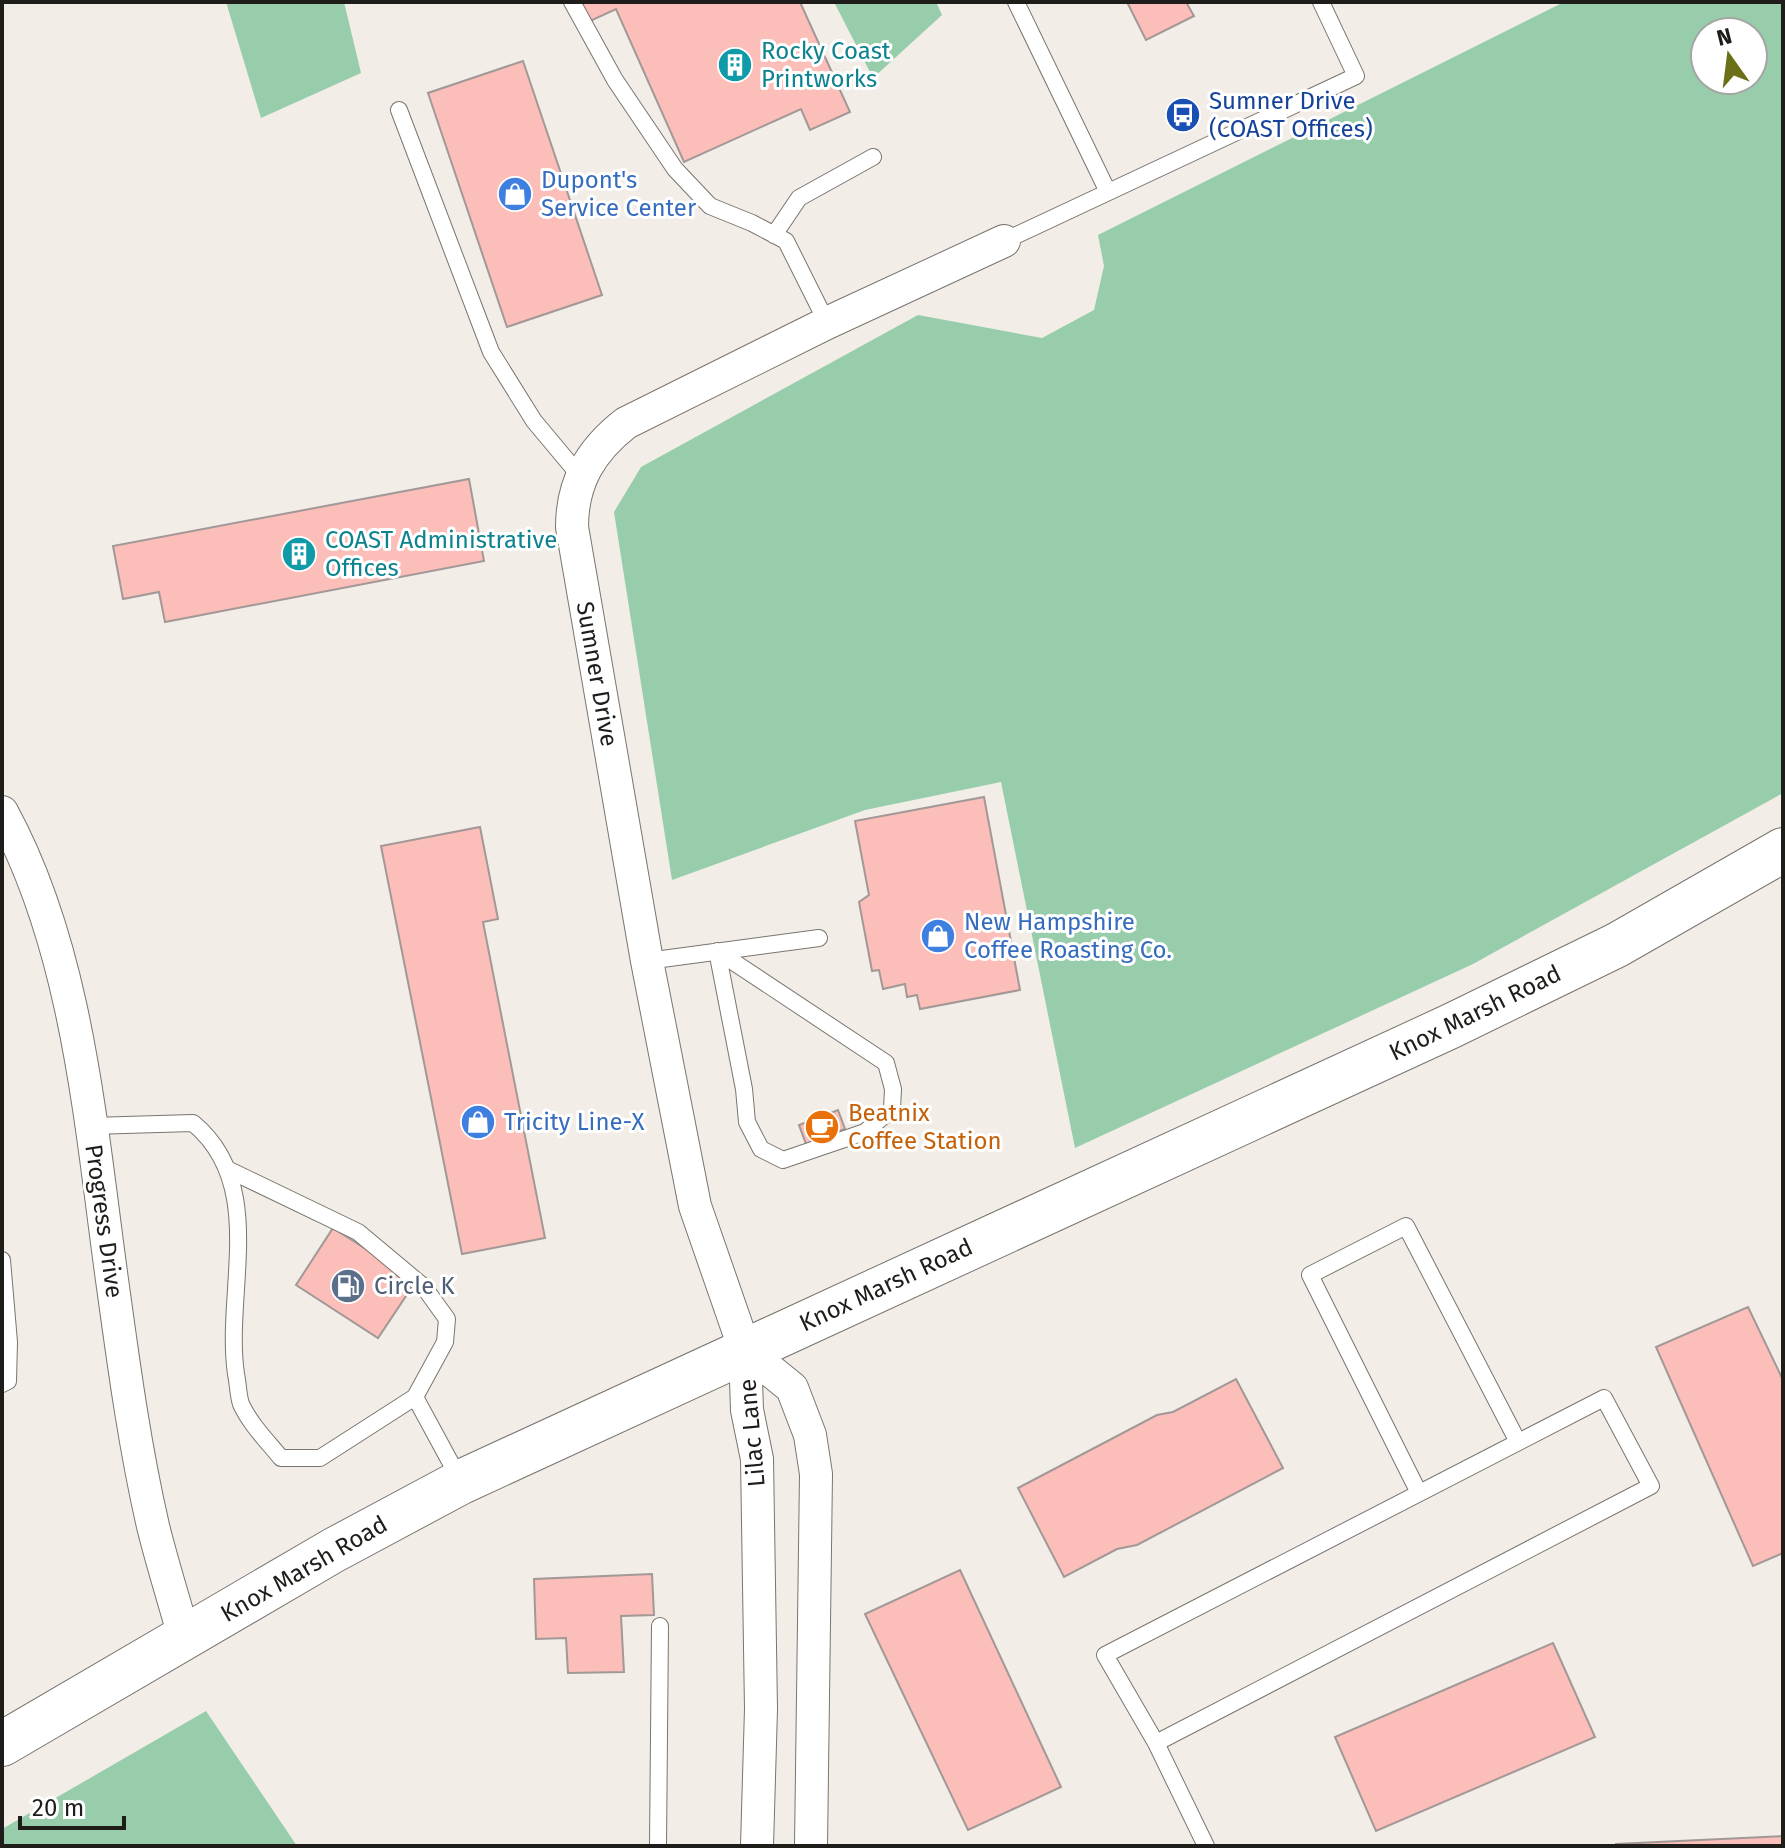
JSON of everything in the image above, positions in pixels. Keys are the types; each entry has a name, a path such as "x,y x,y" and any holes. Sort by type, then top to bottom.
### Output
{"main road":[{"name":"Knox Marsh Road","path":"2,1744 334,1550 461,1482 1451,1026 1617,945 1783,850"}],"street":[{"name":"Sumner Drive","path":"745,1350 695,1206 647,961 572,527 575,493 592,455 607,437 626,423 827,323 1004,241"},
{"name":"Progress Drive","path":"2,812 9,845 42,905 65,985 91,1126 135,1437 154,1528 184,1637"},
{"name":"Lilac Lane","path":"745,1350 747,1410 757,1459 761,1709 757,1846"},
{"name":"Lilac Lane","path":"745,1350 792,1388 810,1435 816,1474 811,1846"}],"lane":[{"path":"572,2 615,80 675,169 710,206 786,241 827,323"},
{"path":"1016,2 1108,192"},
{"path":"1004,241 1356,76 1321,2"},
{"path":"399,110 491,352 534,421 580,476"},
{"path":"774,235 799,198 873,157"},
{"path":"647,961 819,938"},
{"path":"717,951 886,1063 893,1089 892,1109 865,1132 783,1160 761,1149 747,1122 744,1089 717,951"},
{"path":"91,1126 193,1123 208,1135 227,1169 239,1230 233,1349 241,1403 281,1458 320,1458 415,1397 445,1342 447,1319 424,1287 358,1232 227,1169"},
{"path":"1419,1493 1310,1275 1406,1226 1518,1442"},
{"path":"2,1260 9,1342 8,1381 2,1384"},
{"path":"415,1397 461,1482"},
{"path":"1156,1743 1651,1486 1604,1398 1105,1655 1156,1743 1206,1846"},
{"path":"658,1846 660,1626"}],"green space":[{"path":"226,2 344,2 361,73 261,118"},
{"path":"834,2 936,2 942,15 873,78"},
{"path":"1564,2 1783,2 1783,793 1473,964 1075,1148 1001,782 865,810 672,880 614,512 641,467 918,315 1042,338 1094,310 1104,266 1098,235"},
{"path":"206,1711 297,1846 2,1846 2,1829"}],"building":[{"name":"Rocky Coast Printworks","path":"579,2 800,2 850,112 810,130 801,109 684,162 616,9 588,22"},
{"path":"1127,2 1186,2 1194,16 1146,40"},
{"name":"Dupont's Service Center","path":"523,61 602,295 507,327 428,93"},
{"name":"COAST Administrative Offices","path":"469,479 484,561 165,622 159,592 123,599 113,546"},
{"name":"New Hampshire Coffee Roasting Co.","path":"984,797 1020,990 920,1009 917,995 907,997 905,984 883,989 879,970 872,971 859,902 869,895 855,821"},
{"path":"480,827 498,919 483,922 545,1238 462,1254 381,846"},
{"name":"Beatnix Coffee Station","path":"838,1110 845,1129 806,1144 799,1125"},
{"path":"333,1228 416,1281 378,1338 296,1285"},
{"path":"1748,1307 1783,1380 1783,1553 1753,1566 1656,1347"},
{"path":"1236,1379 1283,1468 1137,1545 1117,1549 1064,1577 1018,1488 1157,1415 1173,1412"},
{"path":"960,1570 1061,1787 968,1830 865,1614"},
{"path":"652,1574 654,1615 621,1616 624,1672 568,1673 566,1638 536,1639 534,1579"},
{"path":"1553,1643 1595,1737 1376,1831 1335,1737"},
{"path":"1783,1836 1783,1846 1616,1846 1616,1844"}],"place":[{"name":"Rocky Coast Printworks","path":"735,65"},
{"name":"Sumner Drive (COAST Offices)","path":"1183,115"},
{"name":"Dupont's Service Center","path":"515,194"},
{"name":"COAST Administrative Offices","path":"299,554"},
{"name":"New Hampshire Coffee Roasting Co.","path":"938,936"},
{"name":"Tricity Line-X","path":"478,1122"},
{"name":"Beatnix Coffee Station","path":"822,1127"},
{"name":"Circle K","path":"348,1286"}]}
